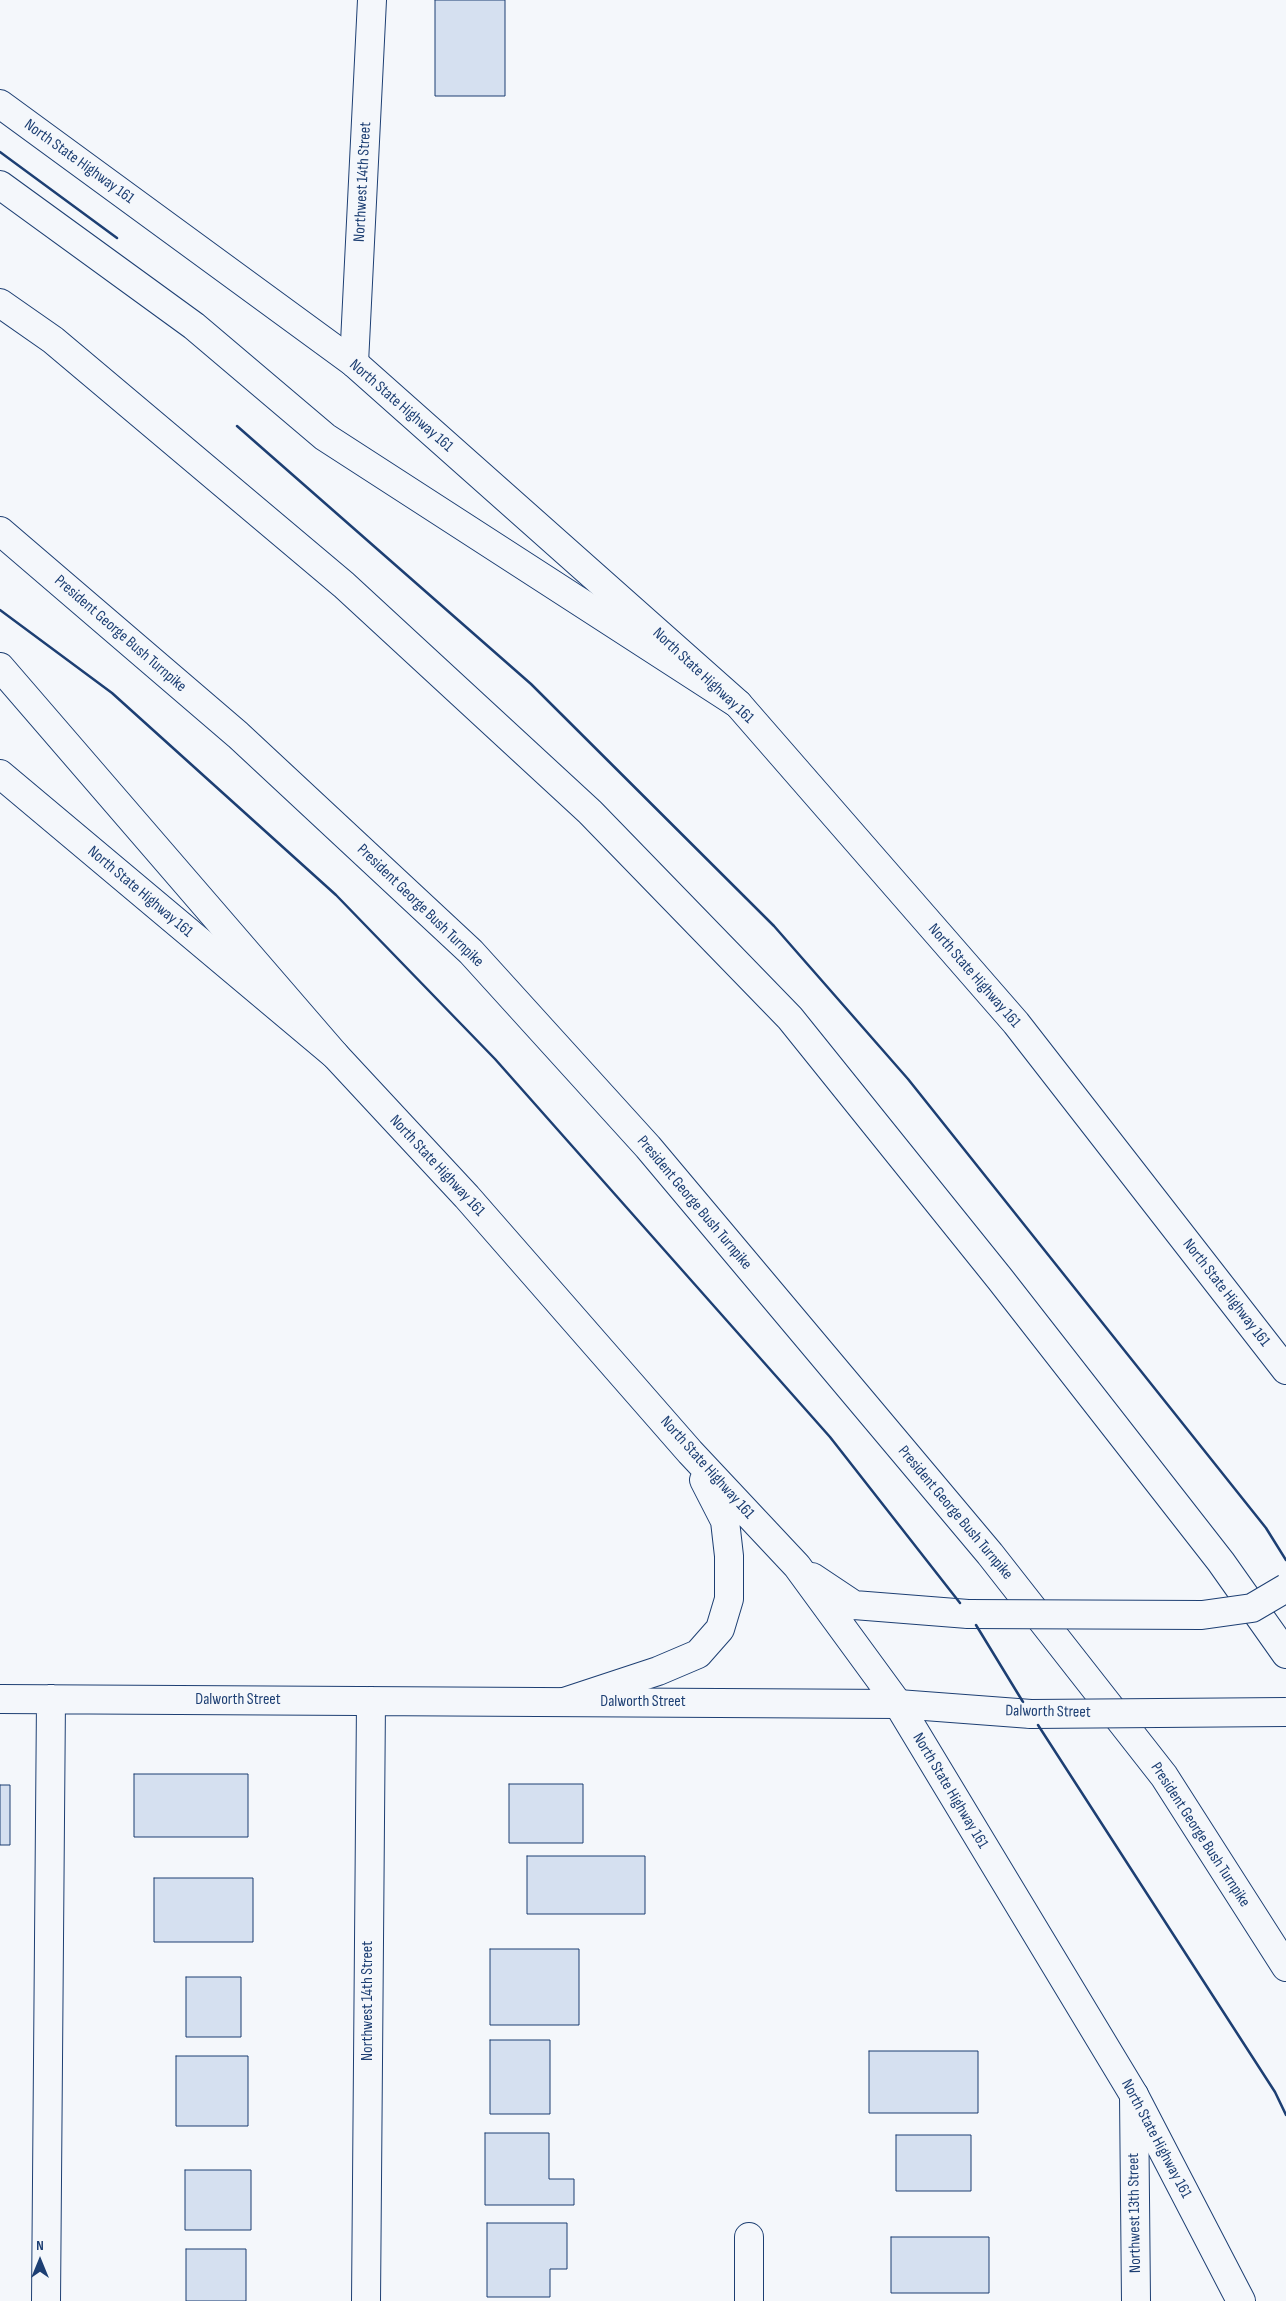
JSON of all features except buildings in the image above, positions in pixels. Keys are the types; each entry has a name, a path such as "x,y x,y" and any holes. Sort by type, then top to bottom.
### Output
{"main road":[{"name":"Northwest 14th Street","path":"354,363 372,0"},
{"name":"North State Highway 161","path":"0,104 354,363 738,704 1016,1023 1286,1370"},
{"path":"0,186 67,232 194,326 325,438 738,704"},
{"path":"0,303 53,340 344,585 590,812 790,1018 1012,1295 1208,1546 1286,1654"},
{"name":"President George Bush Turnpike","path":"0,531 238,735 471,952 648,1147 990,1554 1164,1776 1286,1967"},
{"path":"0,667 335,1055"},
{"name":"North State Highway 161","path":"0,774 335,1055 467,1197 690,1452 797,1566 898,1704 1134,2096 1241,2301"},
{"path":"564,1702 658,1671 698,1654 720,1628 729,1598 729,1556 724,1521 690,1452"},
{"path":"797,1566 854,1605 968,1614 1202,1615 1252,1608 1286,1588"},
{"name":"Dalworth Street","path":"0,1699 898,1704 1030,1714 1286,1712"},
{"path":"46,2301 50,1699"},
{"name":"Northwest 14th Street","path":"366,2301 371,1701"},
{"name":"Northwest 13th Street","path":"1134,2096 1136,2301"},
{"path":"749,2237 749,2301"}],"wall":[{"path":"0,152 117,238"},
{"path":"237,426 531,684 774,926 908,1079 1266,1528 1286,1560"},
{"path":"0,610 112,693 336,895 495,1059 830,1437 960,1603"},
{"path":"976,1625 1023,1702"},
{"path":"1038,1725 1275,2092 1286,2115"}]}
